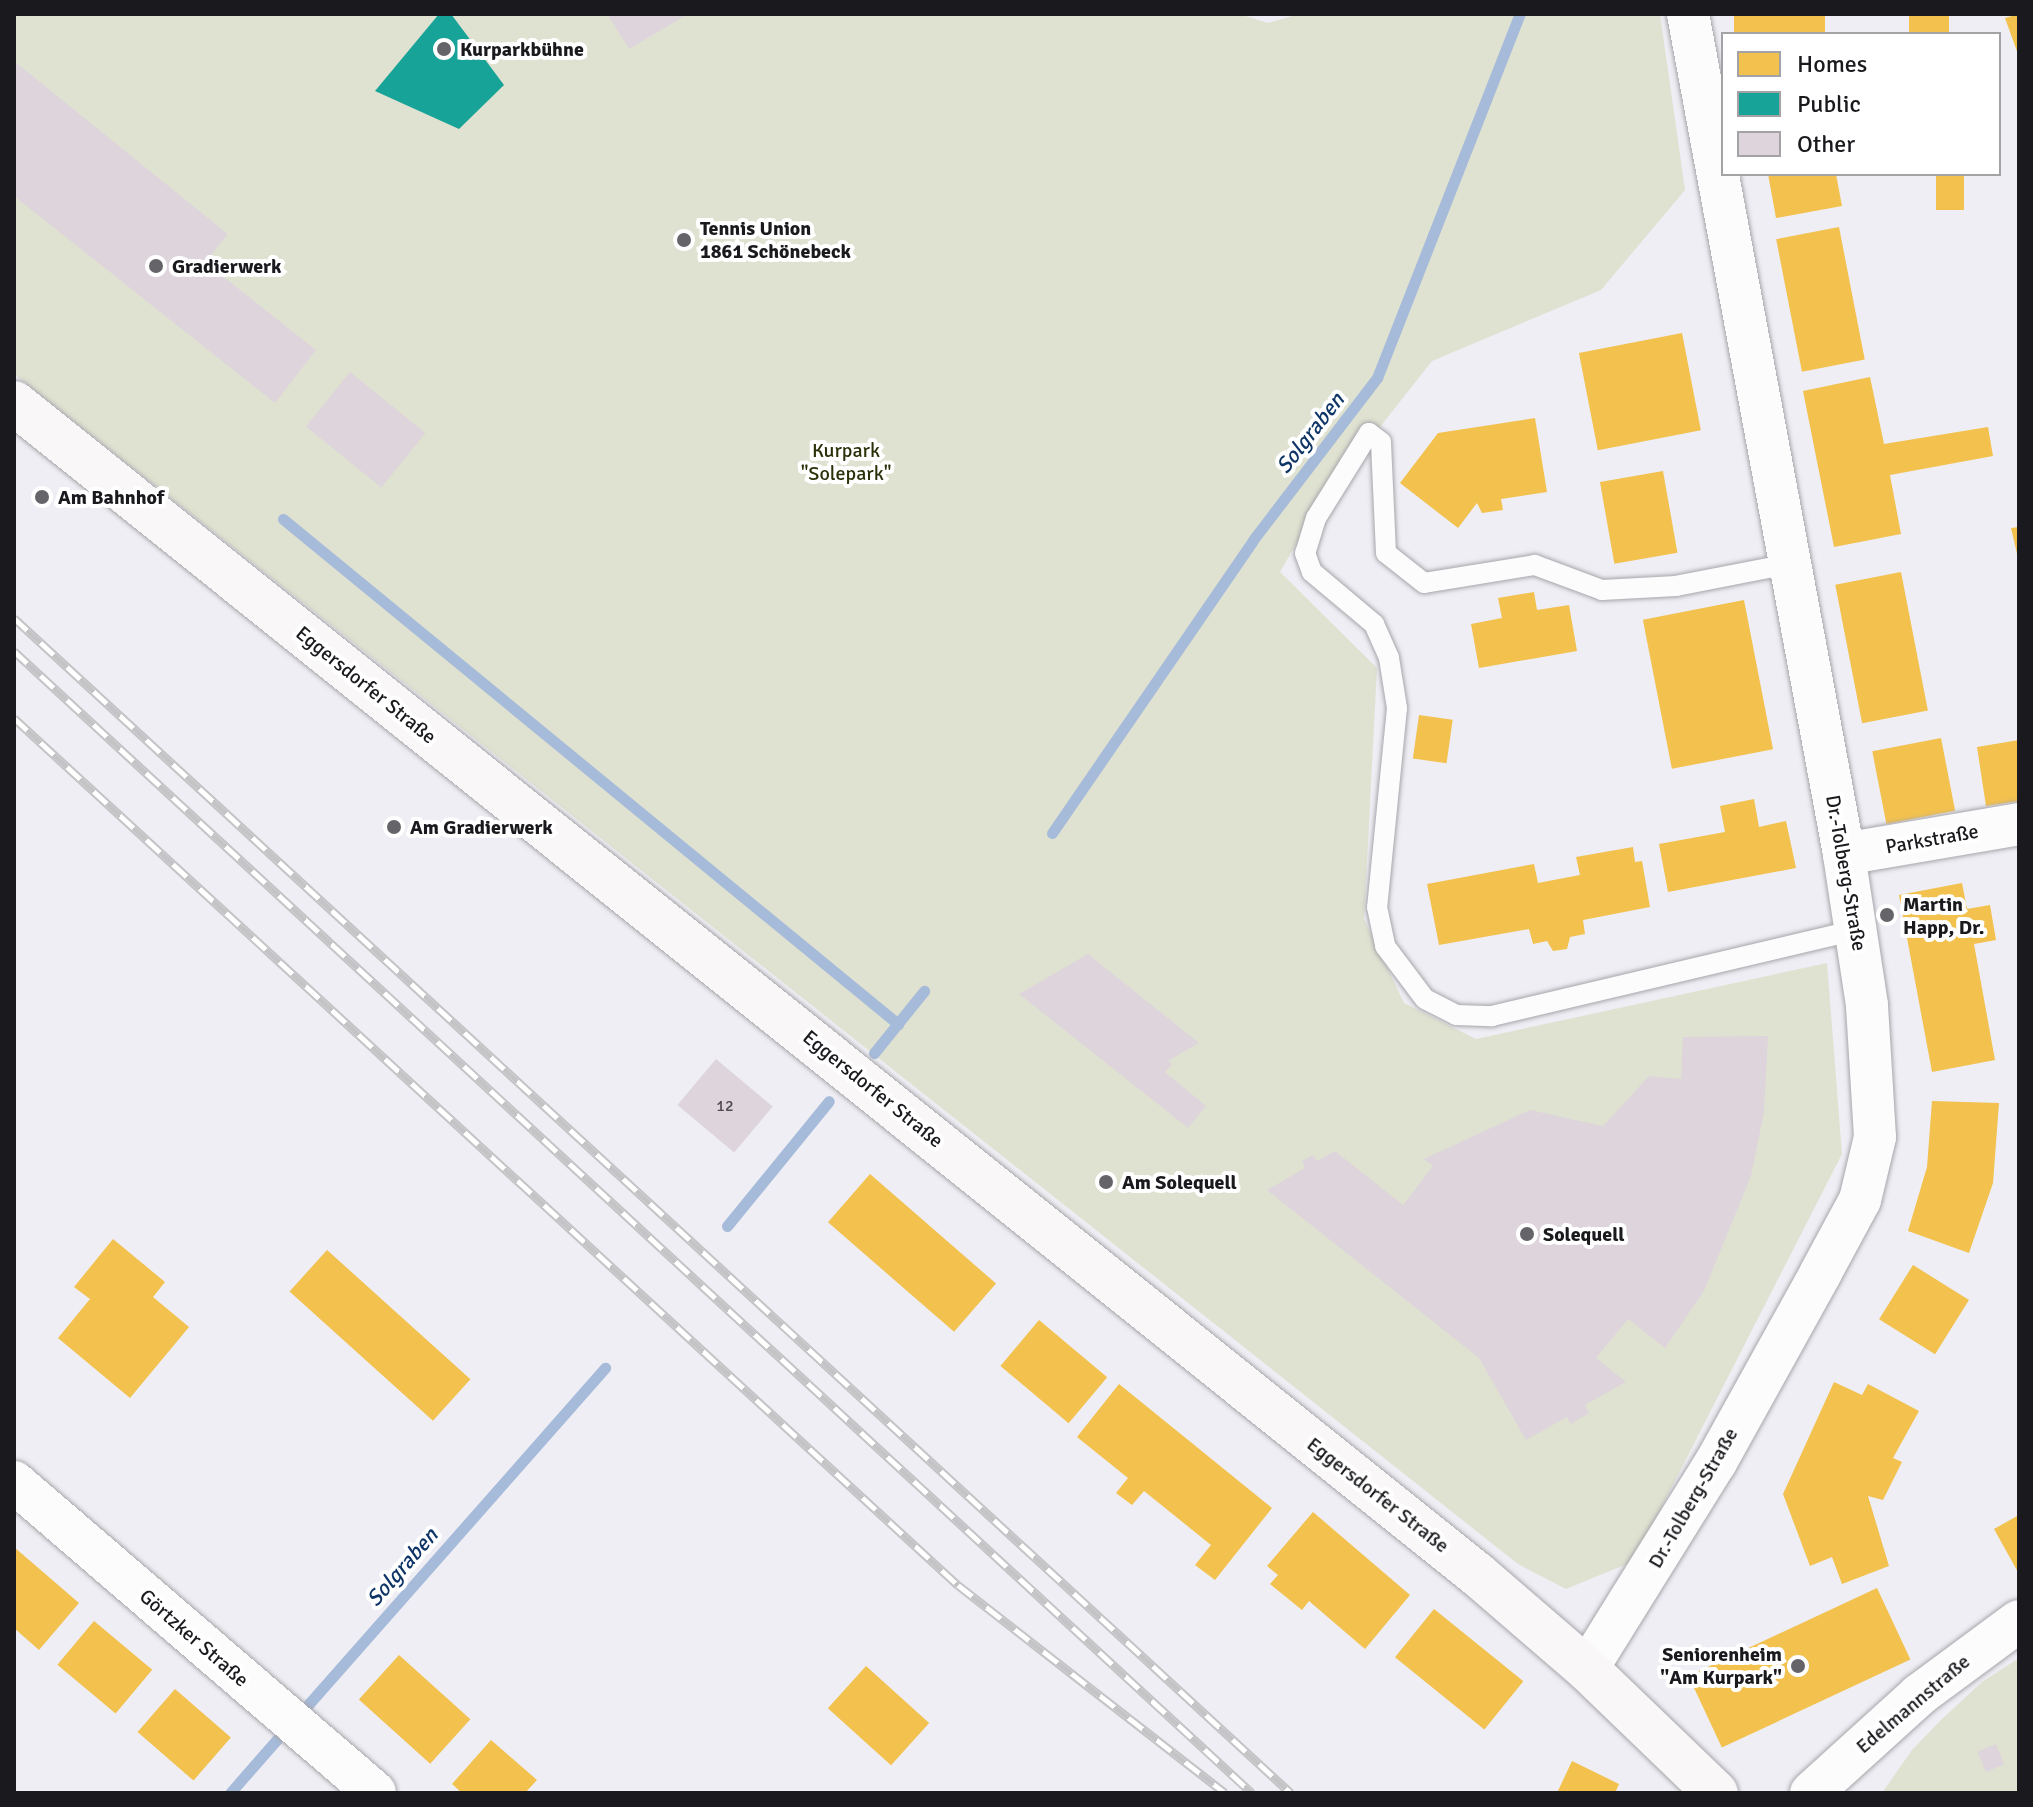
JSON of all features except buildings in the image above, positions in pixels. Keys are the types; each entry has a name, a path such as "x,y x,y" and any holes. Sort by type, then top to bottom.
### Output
{"street":[{"name":"Dr.-Tolberg-Straße","path":"1587,1669 1716,1462 1860,1200 1875,1137 1875,1082 1844,854 1794,563 1688,14"},
{"name":"Eggersdorfer Straße","path":"14,403 1478,1575 1587,1669 1716,1793"},
{"name":"Parkstraße","path":"1844,854 2019,824"},
{"name":"Görtzker Straße","path":"14,1482 375,1793"},
{"name":"Edelmannstraße","path":"1811,1793 1919,1695 2019,1621"}],"lane":[{"path":"1794,563 1646,587 1602,590 1535,565 1424,583 1386,553 1381,442 1369,433 1316,518 1305,553 1312,572 1374,624 1389,658 1397,708 1377,907 1385,946 1425,999 1456,1015 1492,1016 1856,930"}],"green space":[{"name":"Kurpark \"Solepark\"","path":"14,14 1239,14 1268,23 1299,14 1660,14 1685,190 1601,290 1432,361 1320,503 1280,572 1377,668 1364,919 1404,1003 1476,1039 1827,963 1842,1154 1634,1561 1566,1589 1518,1564 14,374"},
{"path":"2019,1658 2019,1793 1882,1793 1912,1750 1941,1720 1982,1682"}],"waterway":[{"name":"Solgraben","path":"1052,833 1253,540 1377,378 1520,14"},
{"path":"283,519 898,1024"},
{"name":"Solgraben","path":"874,1053 924,991"},
{"name":"Solgraben","path":"727,1226 829,1101"},
{"name":"Solgraben","path":"299,1715 605,1368"},
{"name":"Solgraben","path":"230,1793 287,1728"}],"railway":[{"path":"14,618 1291,1793"},
{"path":"14,651 1252,1793"},
{"path":"14,718 958,1585 1225,1793"}],"place":[{"name":"Kurparkbühne","path":"444,49"},
{"name":"Tennis Union 1861 Schönebeck","path":"684,240"},
{"name":"Gradierwerk","path":"156,266"},
{"name":"Am Bahnhof","path":"42,497"},
{"name":"Am Gradierwerk","path":"394,827"},
{"name":"Martin Happ, Dr.","path":"1887,915"},
{"name":"Am Solequell","path":"1106,1182"},
{"name":"Solequell","path":"1527,1234"},
{"name":"Seniorenheim \"Am Kurpark\"","path":"1798,1666"}]}
